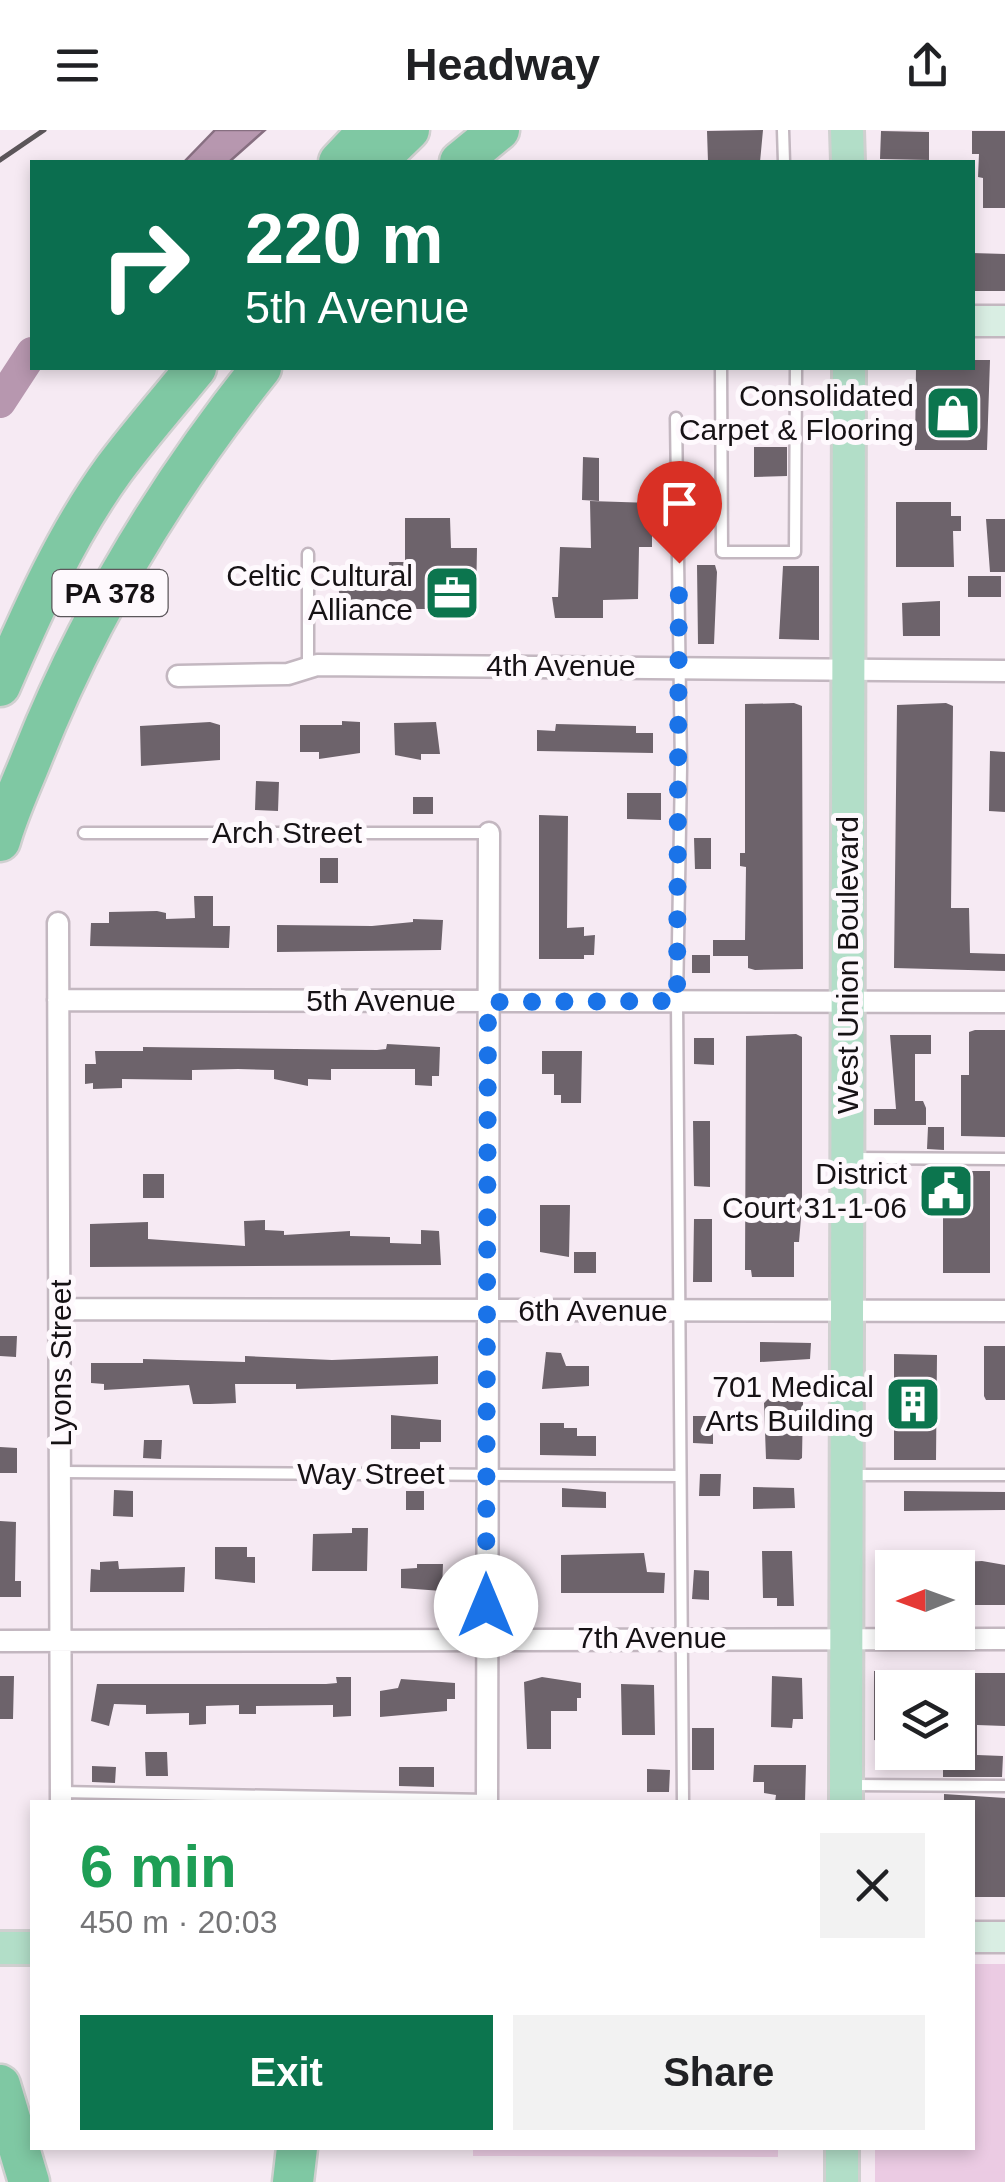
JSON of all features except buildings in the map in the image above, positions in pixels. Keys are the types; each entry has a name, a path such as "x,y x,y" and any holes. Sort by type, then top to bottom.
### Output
{"highway":[{"path":"342,160 369,130"},
{"path":"378,160 409,130"},
{"path":"462,160 500,130"},
{"path":"113,471 179,370"},
{"name":"PA 378","path":"0,686 49,578 113,471 194,370"},
{"name":"PA 378","path":"0,841 66,672 142,535 203,441 259,370"},
{"path":"0,676 26,627"},
{"path":"0,2085 29,2182"},
{"path":"0,2150 9,2182"},
{"path":"293,2182 297,2150"},
{"path":"316,2182 318,2150"}],"main road":[{"path":"847,130 848,160"},
{"path":"975,322 1005,322"},
{"name":"West Union Boulevard","path":"846,1794 849,370"},
{"path":"975,1937 1005,1937"},
{"path":"842,2150 842,2182"}],"street":[{"name":"4th Avenue","path":"178,676 288,674 308,668 1005,671"},
{"path":"487,1800 488,833"},
{"name":"Lyons Street","path":"58,923 61,1797"},
{"name":"5th Avenue","path":"58,1000 1005,1002"},
{"name":"6th Avenue","path":"61,1309 1005,1311"},
{"name":"7th Avenue","path":"0,1640 1005,1639"}],"lane":[{"path":"783,130 784,160"},
{"path":"722,370 722,552 795,552 796,370"},
{"path":"676,418 683,1800"},
{"path":"308,554 308,668"},
{"name":"Arch Street","path":"84,833 488,833"},
{"path":"848,1158 1005,1159"},
{"name":"Way Street","path":"61,1472 680,1476"},
{"path":"847,1476 1005,1474"},
{"path":"846,1794 1005,1786"},
{"path":"61,1797 380,1800"}],"shaded area":[{"path":"215,130 265,130 231,160 186,160"},
{"path":"975,1964 1005,1964 1005,2182 875,2182 875,2150 975,2150"},
{"path":"473,2150 778,2150 778,2157 473,2156"}],"waterway":[{"path":"0,402 30,356"}],"railway":[{"path":"0,160 44,130"}],"place":[{"name":"Consolidated Carpet & Flooring","path":"953,413"},
{"name":"Celtic Cultural Alliance","path":"452,593"},
{"name":"District Court 31-1-06","path":"946,1191"},
{"name":"701 Medical Arts Building","path":"913,1404"}],"route":[{"path":"486,1606 488,1002 677,1001 679,563"}]}
